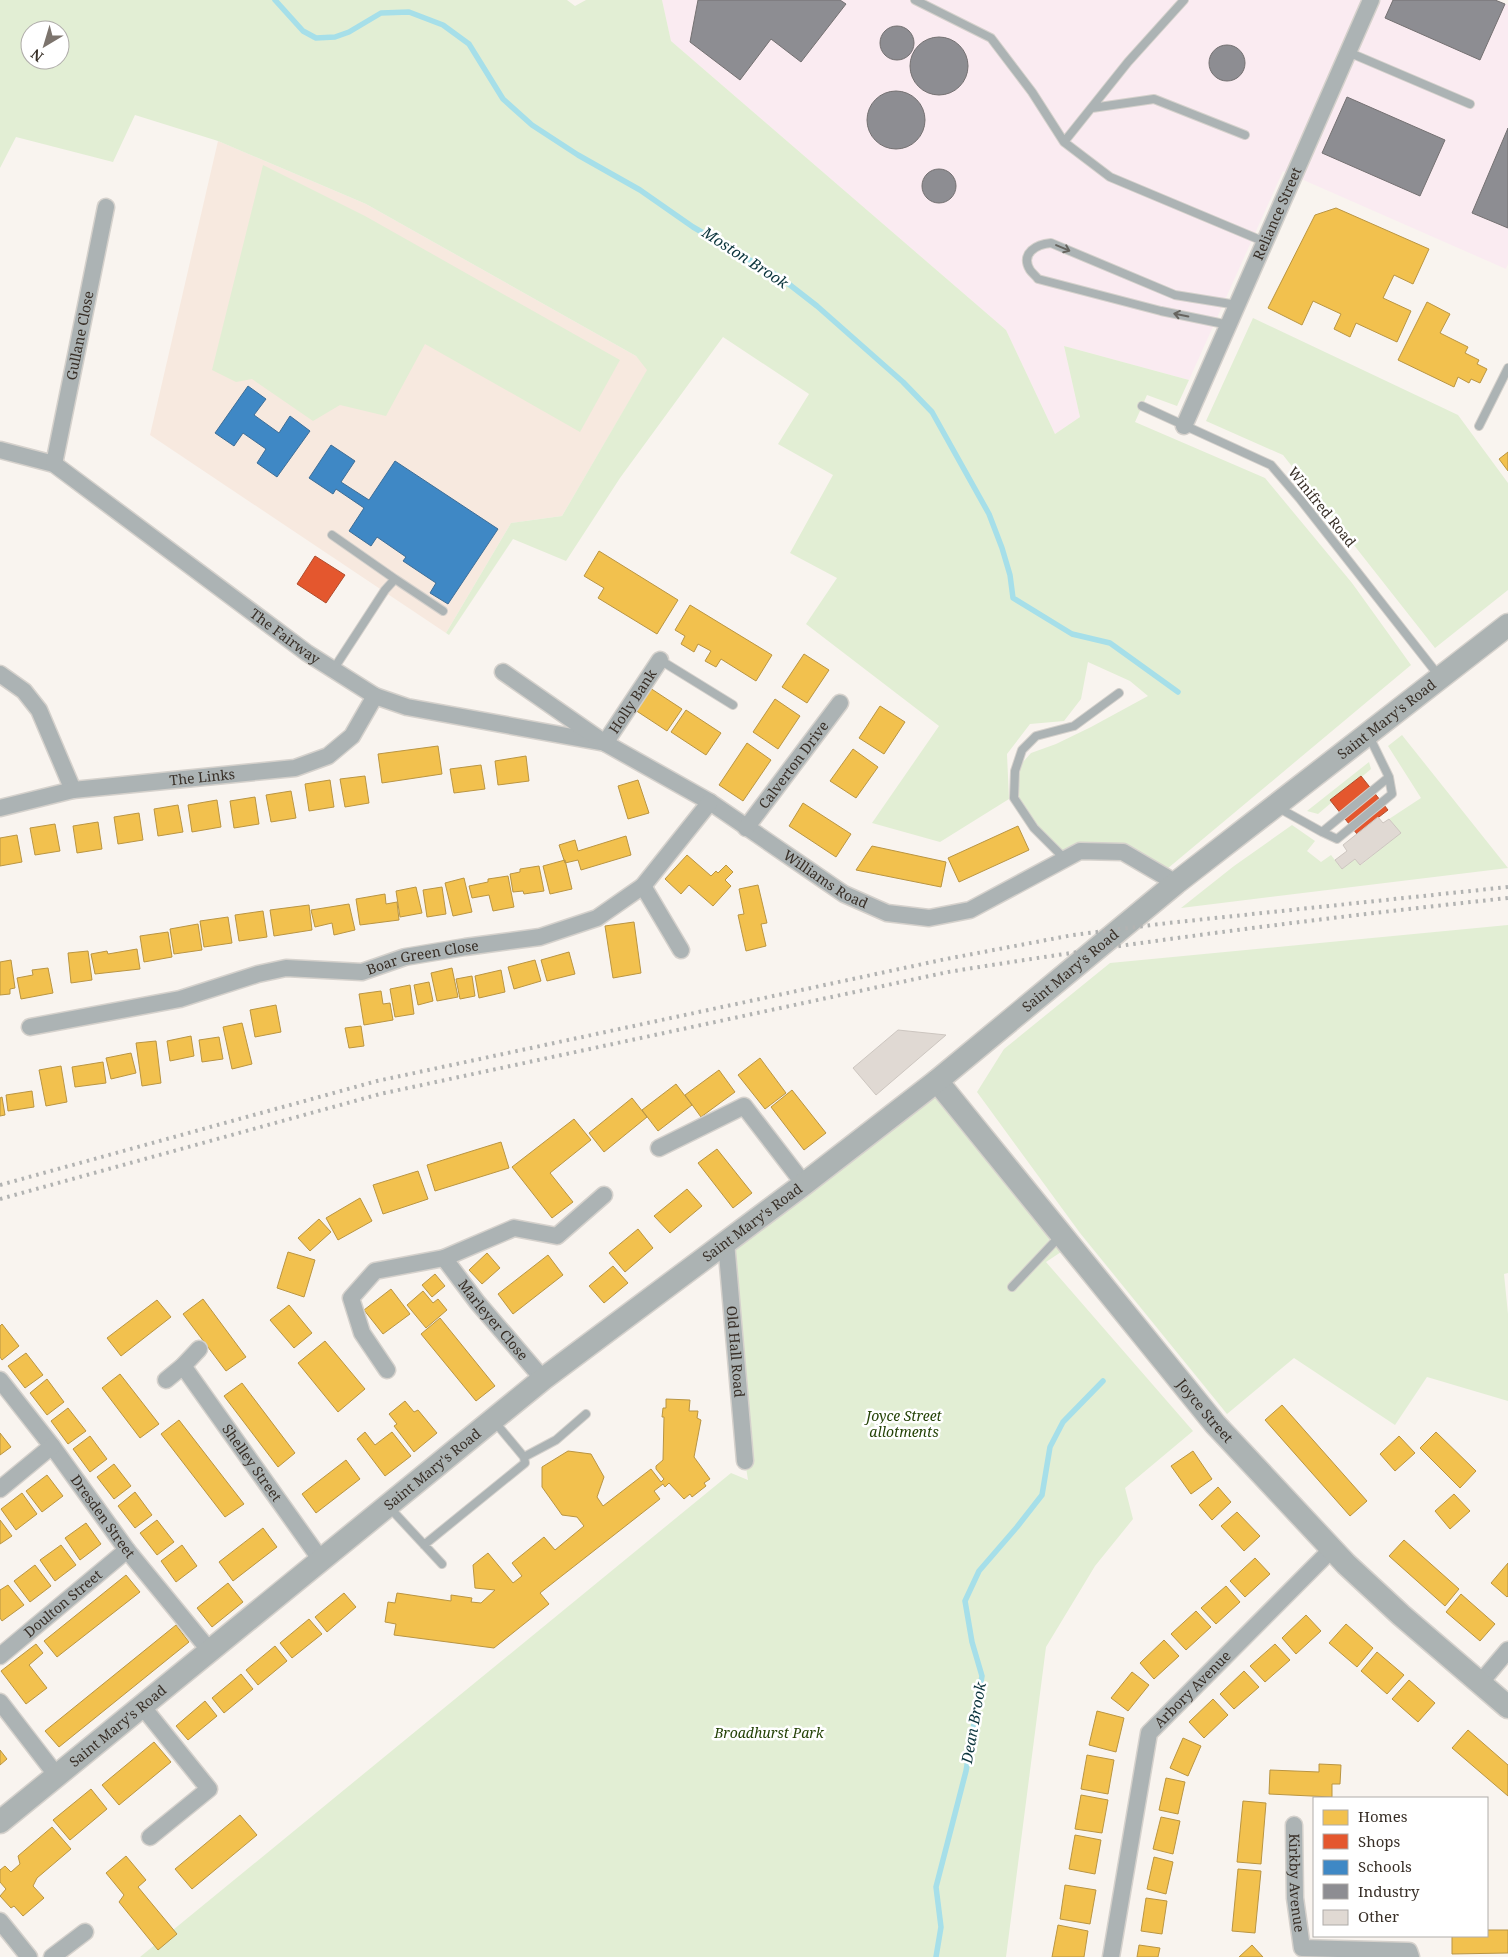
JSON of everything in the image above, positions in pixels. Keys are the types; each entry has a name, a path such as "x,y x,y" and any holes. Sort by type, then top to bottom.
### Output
{"street":[{"name":"Reliance Street","path":"1184,426 1371,0"},
{"name":"Gullane Close","path":"54,464 106,207"},
{"name":"The Fairway","path":"0,450 54,464 306,653 375,696 407,707 605,743"},
{"name":"Saint Mary's Road","path":"0,1822 544,1379 804,1184 937,1081 1176,883 1508,625"},
{"name":"Holly Bank","path":"605,743 660,660"},
{"name":"Williams Road","path":"503,672 605,743 710,802 844,894 887,913 929,918 970,910 1080,851 1123,852 1176,883"},
{"path":"0,674 24,691 39,710 73,790"},
{"name":"The Links","path":"0,808 73,790 295,768 328,756 352,736 375,696"},
{"name":"Calverton Drive","path":"746,828 840,703"},
{"name":"Boar Green Close","path":"30,1027 180,999 258,974 286,968 362,972 405,957 540,937 597,918 642,886 710,802"},
{"path":"642,886 682,950"},
{"name":"Joyce Street","path":"937,1081 1215,1424 1332,1549 1401,1615 1508,1706"},
{"path":"659,1148 744,1106 804,1184"},
{"path":"387,1370 362,1333 351,1298 375,1271 444,1258 514,1228 557,1236 604,1195"},
{"name":"Old Hall Road","path":"726,1242 745,1461"},
{"name":"Marleyer Close","path":"444,1258 477,1302 544,1379"},
{"path":"166,1380 199,1349"},
{"name":"Shelley Street","path":"183,1366 321,1560"},
{"name":"Dresden Street","path":"0,1380 52,1446 127,1550 210,1651"},
{"path":"0,1489 52,1446"},
{"name":"Arbory Avenue","path":"1112,1957 1149,1733 1332,1549"},
{"name":"Doulton Street","path":"0,1656 127,1550"},
{"path":"1481,1682 1508,1650"},
{"path":"0,1702 57,1776"},
{"path":"142,1706 209,1789 150,1837"},
{"name":"Kirkby Avenue","path":"1294,1825 1295,1898 1302,1948 1409,1951 1412,1957"},
{"path":"0,1921 29,1957"},
{"path":"52,1957 85,1932"}],"lane":[{"path":"915,0 991,38 1032,92 1064,142 1110,178 1265,242"},
{"path":"1064,142 1128,62 1184,0"},
{"path":"1348,52 1470,104"},
{"path":"1092,108 1154,99 1245,135"},
{"path":"1229,325 1161,311 1038,279 1029,269 1028,258 1032,249 1040,244 1051,243 1175,295 1237,305"},
{"path":"1480,426 1508,368"},
{"name":"Winifred Road","path":"1142,406 1271,465 1300,498 1441,678"},
{"path":"332,536 443,611"},
{"path":"333,670 385,590 395,579"},
{"path":"660,660 733,705"},
{"path":"1064,859 1034,828 1014,798 1015,771 1022,750 1036,736 1074,726 1119,694"},
{"path":"1275,806 1336,839 1392,794 1389,777 1368,734"},
{"path":"1322,832 1389,777"},
{"path":"1012,1287 1061,1235"},
{"path":"524,1457 556,1440 586,1414"},
{"path":"424,1545 524,1463 524,1457 493,1420"},
{"path":"388,1506 442,1564"}],"shaded area":[{"path":"662,0 1496,0 1508,5 1508,264 1506,269 1283,171 1189,380 1064,346 1080,417 1055,434 1006,330 671,41"},
{"path":"218,141 366,204 636,356 648,369 562,516 511,523 446,633 150,435"}],"green space":[{"path":"0,0 567,0 575,6 586,0 662,0 671,41 1006,330 1055,434 1080,417 1064,346 1189,380 1177,406 1147,395 1135,422 1265,478 1352,583 1411,665 1161,874 1123,852 1065,859 1014,798 1015,771 1031,753 1056,744 1091,727 1148,696 1130,681 1088,662 1081,699 1064,721 1030,724 1007,754 1009,799 940,842 872,823 939,726 806,624 837,578 790,553 833,475 778,444 809,394 723,337 620,478 566,561 513,539 449,635 446,633 511,523 562,516 647,370 636,356 366,204 218,141 135,115 113,162 16,137 0,168"},
{"path":"263,165 365,216 620,360 580,432 425,344 386,416 340,405 313,421 252,379 236,382 212,370"},
{"path":"1253,318 1458,415 1508,483 1508,590 1435,648 1283,455 1206,421"},
{"path":"1402,735 1508,868 1181,908 1234,866 1292,825 1315,841 1307,851 1321,862 1331,855 1342,869 1355,859 1361,865 1400,833 1389,819 1421,798 1388,746"},
{"path":"1369,762 1371,769 1318,814 1307,811"},
{"path":"1508,925 1508,1273 1504,1274 1508,1314 1508,1401 1427,1377 1395,1425 1294,1358 1227,1414 1080,1233 977,1092 1004,1049 1110,963"},
{"name":"Broadhurst Park","path":"937,1081 1070,1246 1046,1262 1193,1431 1125,1488 1133,1519 1095,1566 1046,1647 1006,1957 140,1957 731,1473 748,1480 726,1242"}],"building: Homes":[{"path":"1336,208 1429,249 1413,284 1394,275 1383,298 1411,311 1397,342 1356,323 1350,337 1334,329 1341,314 1313,301 1302,325 1268,308 1315,215"},
{"path":"1427,302 1450,314 1440,333 1468,347 1465,353 1479,360 1477,364 1487,369 1480,383 1471,379 1469,383 1458,377 1454,387 1398,360"},
{"path":"1508,452 1508,471 1499,459"},
{"path":"599,551 678,600 657,634 598,598 604,588 584,576"},
{"path":"690,605 772,655 756,681 721,659 716,667 705,661 711,651 698,644 694,652 681,644 685,636 675,630"},
{"path":"804,654 829,670 807,703 782,687"},
{"path":"647,686 682,709 667,731 632,708"},
{"path":"775,699 800,716 778,749 753,732"},
{"path":"880,706 905,722 884,754 859,738"},
{"path":"686,710 721,733 706,755 671,732"},
{"path":"747,743 771,760 743,801 719,785"},
{"path":"438,746 442,774 382,783 378,754"},
{"path":"853,749 878,767 856,798 830,781"},
{"path":"526,756 529,781 498,785 495,761"},
{"path":"481,765 485,789 454,793 450,769"},
{"path":"365,776 369,803 345,807 340,779"},
{"path":"330,780 334,807 309,811 305,784"},
{"path":"638,780 649,813 628,819 618,786"},
{"path":"291,791 296,818 271,822 266,795"},
{"path":"255,797 259,824 234,828 230,801"},
{"path":"217,800 221,827 192,832 188,805"},
{"path":"803,803 851,834 836,857 789,826"},
{"path":"178,805 183,832 158,836 154,809"},
{"path":"139,813 143,840 118,844 114,817"},
{"path":"98,822 102,849 77,853 73,826"},
{"path":"55,824 60,851 35,855 30,828"},
{"path":"1018,826 1029,850 959,882 948,858"},
{"path":"17,835 22,862 0,866 0,838"},
{"path":"626,836 631,855 581,870 578,860 565,863 559,845 575,840 578,851"},
{"path":"872,846 946,862 941,887 856,870"},
{"path":"687,855 711,876 716,871 718,873 726,865 733,872 725,880 731,886 713,906 689,885 681,894 665,879"},
{"path":"565,860 572,889 550,894 543,866"},
{"path":"539,866 544,891 524,894 523,891 513,892 510,874 520,872 520,869"},
{"path":"508,876 514,907 493,911 489,895 472,898 469,886 488,882 488,879"},
{"path":"464,878 472,912 453,916 445,883"},
{"path":"758,885 767,923 761,924 766,946 746,951 738,915 744,914 739,889"},
{"path":"416,887 422,913 400,917 396,891"},
{"path":"442,887 446,914 427,917 423,890"},
{"path":"385,894 386,904 397,902 399,920 360,925 356,899"},
{"path":"349,904 355,930 334,935 332,923 315,927 311,910"},
{"path":"309,905 312,930 274,936 270,910"},
{"path":"263,911 267,937 239,941 235,915"},
{"path":"228,917 232,943 204,947 200,921"},
{"path":"634,922 641,973 613,978 605,926"},
{"path":"198,924 202,950 174,954 170,929"},
{"path":"168,932 172,957 144,962 140,936"},
{"path":"137,949 140,969 95,974 91,954 107,951 108,954"},
{"path":"88,951 92,980 71,983 68,953"},
{"path":"569,952 575,974 547,981 541,960"},
{"path":"11,960 15,988 10,989 10,994 0,995 0,962"},
{"path":"535,960 541,981 514,989 508,967"},
{"path":"48,968 53,993 21,999 17,978 33,975 32,970"},
{"path":"452,968 458,997 437,1001 431,973"},
{"path":"501,970 505,992 479,998 475,976"},
{"path":"472,976 475,996 460,999 456,979"},
{"path":"429,982 433,1001 418,1005 414,985"},
{"path":"410,985 414,1014 395,1017 390,989"},
{"path":"381,991 383,1004 390,1003 393,1020 364,1025 359,994"},
{"path":"276,1005 281,1032 255,1037 250,1010"},
{"path":"242,1023 252,1064 232,1069 223,1027"},
{"path":"361,1026 364,1046 349,1048 345,1028"},
{"path":"191,1036 194,1056 170,1061 167,1041"},
{"path":"219,1037 223,1059 202,1062 199,1040"},
{"path":"156,1041 161,1083 142,1086 136,1043"},
{"path":"131,1053 136,1073 111,1079 106,1058"},
{"path":"760,1058 786,1093 765,1109 738,1075"},
{"path":"103,1062 106,1083 75,1087 72,1067"},
{"path":"61,1066 67,1102 46,1106 39,1070"},
{"path":"719,1070 735,1092 701,1117 685,1095"},
{"path":"676,1084 692,1105 658,1131 642,1110"},
{"path":"792,1090 826,1133 804,1150 771,1107"},
{"path":"32,1091 34,1107 8,1111 6,1095"},
{"path":"2,1097 5,1115 0,1116 0,1098"},
{"path":"632,1098 647,1117 604,1152 589,1133"},
{"path":"574,1119 591,1140 550,1173 573,1202 552,1218 512,1167"},
{"path":"501,1142 509,1168 435,1191 427,1165"},
{"path":"717,1149 752,1193 733,1208 698,1163"},
{"path":"418,1171 428,1199 383,1214 373,1185"},
{"path":"687,1189 702,1206 670,1233 654,1216"},
{"path":"360,1198 372,1221 338,1240 326,1218"},
{"path":"319,1219 331,1232 310,1251 298,1238"},
{"path":"638,1229 653,1248 625,1272 609,1253"},
{"path":"288,1252 315,1260 304,1297 277,1288"},
{"path":"487,1253 500,1268 482,1284 469,1270"},
{"path":"548,1255 563,1275 513,1314 498,1294"},
{"path":"613,1266 628,1283 604,1303 589,1286"},
{"path":"435,1274 445,1286 432,1297 422,1285"},
{"path":"391,1289 410,1314 383,1334 364,1310"},
{"path":"423,1291 433,1303 438,1299 447,1310 426,1328 407,1305"},
{"path":"203,1299 246,1357 226,1371 183,1314"},
{"path":"157,1300 171,1317 121,1356 107,1338"},
{"path":"289,1305 312,1333 294,1348 270,1320"},
{"path":"440,1318 495,1386 476,1401 421,1334"},
{"path":"2,1324 19,1346 2,1360 0,1357 0,1326"},
{"path":"325,1341 365,1389 338,1412 298,1363"},
{"path":"26,1353 43,1375 25,1388 8,1366"},
{"path":"120,1374 159,1424 140,1438 102,1388"},
{"path":"47,1379 64,1402 47,1415 30,1393"},
{"path":"242,1383 295,1453 278,1467 224,1396"},
{"path":"666,1399 690,1400 689,1411 698,1411 697,1418 701,1420 694,1457 710,1479 704,1483 706,1486 692,1497 690,1494 684,1499 669,1483 665,1487 663,1484 654,1491 660,1499 540,1593 549,1604 494,1648 394,1635 396,1624 385,1622 388,1602 395,1603 397,1593 451,1601 451,1595 472,1598 471,1602 481,1603 495,1590 475,1588 473,1565 488,1553 513,1583 522,1576 512,1563 544,1537 555,1550 584,1526 577,1517 562,1515 542,1487 542,1467 568,1451 591,1454 604,1477 597,1497 603,1506 651,1469 661,1482 664,1479 656,1469 656,1466 663,1460 664,1417 662,1417 663,1408 666,1408"},
{"path":"405,1401 414,1412 418,1410 437,1433 414,1452 394,1426 397,1424 389,1414"},
{"path":"1282,1405 1367,1501 1350,1516 1265,1420"},
{"path":"68,1408 86,1431 68,1444 51,1421"},
{"path":"179,1420 244,1504 225,1517 161,1434"},
{"path":"365,1432 375,1445 392,1432 411,1456 385,1476 357,1439"},
{"path":"1436,1432 1476,1471 1460,1488 1420,1448"},
{"path":"0,1433 11,1447 0,1455"},
{"path":"90,1436 107,1459 90,1472 73,1449"},
{"path":"1399,1436 1415,1453 1395,1471 1380,1454"},
{"path":"1193,1451 1212,1479 1191,1494 1171,1466"},
{"path":"346,1460 360,1479 316,1513 302,1494"},
{"path":"114,1464 131,1486 114,1499 97,1477"},
{"path":"47,1475 63,1496 42,1512 26,1491"},
{"path":"1218,1487 1231,1502 1212,1520 1199,1505"},
{"path":"135,1492 152,1515 135,1528 118,1506"},
{"path":"22,1493 37,1514 16,1530 1,1509"},
{"path":"1454,1494 1470,1511 1450,1529 1435,1511"},
{"path":"1237,1512 1260,1536 1244,1551 1221,1526"},
{"path":"0,1520 12,1536 0,1544"},
{"path":"157,1520 174,1542 157,1555 140,1533"},
{"path":"86,1523 101,1544 80,1560 65,1538"},
{"path":"263,1528 277,1547 233,1581 219,1562"},
{"path":"1404,1540 1459,1589 1445,1606 1389,1556"},
{"path":"61,1545 76,1565 55,1581 40,1560"},
{"path":"182,1545 197,1566 176,1582 161,1561"},
{"path":"1255,1558 1270,1574 1245,1597 1230,1581"},
{"path":"1508,1563 1508,1596 1507,1597 1491,1583"},
{"path":"35,1565 51,1586 30,1602 14,1581"},
{"path":"126,1575 140,1592 57,1657 44,1641"},
{"path":"228,1583 243,1602 212,1627 197,1608"},
{"path":"8,1585 24,1605 2,1621 0,1618 0,1590"},
{"path":"1226,1586 1240,1602 1216,1624 1201,1608"},
{"path":"344,1593 356,1607 327,1632 315,1617"},
{"path":"1461,1594 1495,1624 1480,1641 1446,1612"},
{"path":"1196,1611 1211,1627 1186,1650 1171,1634"},
{"path":"1306,1615 1321,1631 1296,1654 1282,1638"},
{"path":"309,1619 322,1634 292,1658 280,1643"},
{"path":"1346,1624 1373,1648 1357,1667 1329,1643"},
{"path":"176,1625 189,1642 59,1747 45,1731"},
{"path":"1164,1640 1179,1656 1154,1679 1140,1663"},
{"path":"36,1644 43,1653 29,1665 47,1688 26,1704 1,1671"},
{"path":"1275,1644 1290,1660 1265,1682 1250,1666"},
{"path":"275,1646 287,1661 258,1685 246,1670"},
{"path":"1377,1652 1404,1675 1387,1694 1361,1671"},
{"path":"1244,1671 1259,1687 1234,1709 1220,1694"},
{"path":"1132,1672 1149,1685 1128,1711 1111,1698"},
{"path":"241,1674 253,1689 224,1713 212,1698"},
{"path":"1409,1680 1435,1703 1418,1722 1392,1699"},
{"path":"1213,1699 1228,1715 1204,1738 1189,1722"},
{"path":"205,1701 217,1716 188,1740 176,1726"},
{"path":"1097,1711 1124,1718 1116,1752 1089,1745"},
{"path":"1468,1730 1508,1765 1508,1796 1452,1748"},
{"path":"1183,1738 1201,1746 1188,1776 1170,1768"},
{"path":"154,1742 171,1762 119,1805 102,1785"},
{"path":"0,1750 7,1759 0,1765"},
{"path":"1087,1755 1114,1760 1108,1794 1081,1789"},
{"path":"1319,1764 1341,1765 1340,1784 1332,1784 1332,1797 1269,1794 1270,1770 1319,1772"},
{"path":"1166,1778 1185,1782 1178,1814 1159,1810"},
{"path":"91,1789 107,1809 70,1840 53,1820"},
{"path":"1081,1795 1108,1800 1102,1833 1075,1829"},
{"path":"1243,1801 1266,1803 1261,1864 1237,1862"},
{"path":"240,1815 257,1835 192,1889 175,1869"},
{"path":"1161,1817 1180,1821 1173,1854 1153,1849"},
{"path":"52,1827 71,1849 37,1878 33,1886 44,1898 23,1916 14,1906 11,1908 0,1896 6,1889 0,1882 0,1870 5,1866 11,1872 20,1864 18,1856"},
{"path":"1075,1835 1101,1840 1095,1874 1069,1869"},
{"path":"126,1856 146,1880 138,1887 177,1934 158,1950 119,1902 124,1895 106,1873"},
{"path":"1154,1857 1173,1862 1166,1894 1147,1889"},
{"path":"1238,1869 1261,1871 1255,1933 1232,1931"},
{"path":"1065,1885 1096,1890 1090,1924 1060,1919"},
{"path":"1146,1898 1167,1901 1162,1934 1141,1931"},
{"path":"1058,1925 1088,1931 1084,1957 1052,1957"},
{"path":"1488,1930 1508,1930 1508,1953 1452,1954 1452,1937 1488,1937"},
{"path":"1139,1945 1160,1948 1158,1957 1137,1957"},
{"path":"1252,1945 1263,1957 1239,1957"}],"building: Shops":[{"path":"315,556 345,575 326,603 297,584"},
{"path":"1361,776 1388,810 1357,834 1330,800"}],"building: Schools":[{"path":"248,386 266,399 254,415 279,433 290,416 310,431 277,477 257,463 266,449 243,433 234,446 215,433"},
{"path":"331,445 355,461 341,482 369,500 395,461 498,529 448,604 430,593 436,583 403,561 406,557 377,537 371,546 349,531 364,508 336,489 333,494 309,478"}],"building: Industry":[{"path":"698,0 840,0 846,4 801,62 771,39 740,80 690,42"},
{"path":"1393,0 1495,0 1505,4 1480,60 1385,18"},
{"path":"897,26 909,31 914,43 909,55 897,60 885,55 880,43 885,31"},
{"path":"933,37 945,37 960,45 968,60 968,72 960,87 945,95 933,95 918,87 910,72 910,60 918,45"},
{"path":"1227,45 1239,51 1245,63 1239,75 1227,81 1215,75 1209,63 1215,51"},
{"path":"890,91 902,91 917,99 925,114 925,126 917,141 902,149 890,149 875,141 867,126 867,114 875,99"},
{"path":"1347,97 1445,140 1420,196 1322,153"},
{"path":"1508,128 1508,228 1472,213"},
{"path":"939,169 951,174 956,186 951,198 939,203 927,198 922,186 927,174"}],"building: Other":[{"path":"1378,817 1383,823 1389,819 1401,833 1360,865 1355,859 1342,869 1335,860 1347,851 1343,845"},
{"path":"898,1030 946,1035 876,1095 853,1068"}],"waterway":[{"name":"Moston Brook","path":"275,0 303,31 316,38 335,37 349,32 381,13 409,12 443,25 469,44 503,99 532,125 578,155 640,190 693,227 781,278 817,306 903,382 932,412 989,514 1010,575 1013,598 1072,634 1110,643 1178,692"},
{"name":"Dean Brook","path":"936,1957 941,1927 936,1887 966,1771 982,1676 972,1642 965,1601 979,1571 1042,1495 1050,1447 1063,1422 1103,1381"}],"railway":[{"path":"0,1185 377,1081 946,959 1073,935 1168,923 1508,887"},
{"path":"0,1199 380,1094 948,972 1228,931 1508,898"}],"park label":[{"name":"Joyce Street allotments","path":"904,1424"}]}
